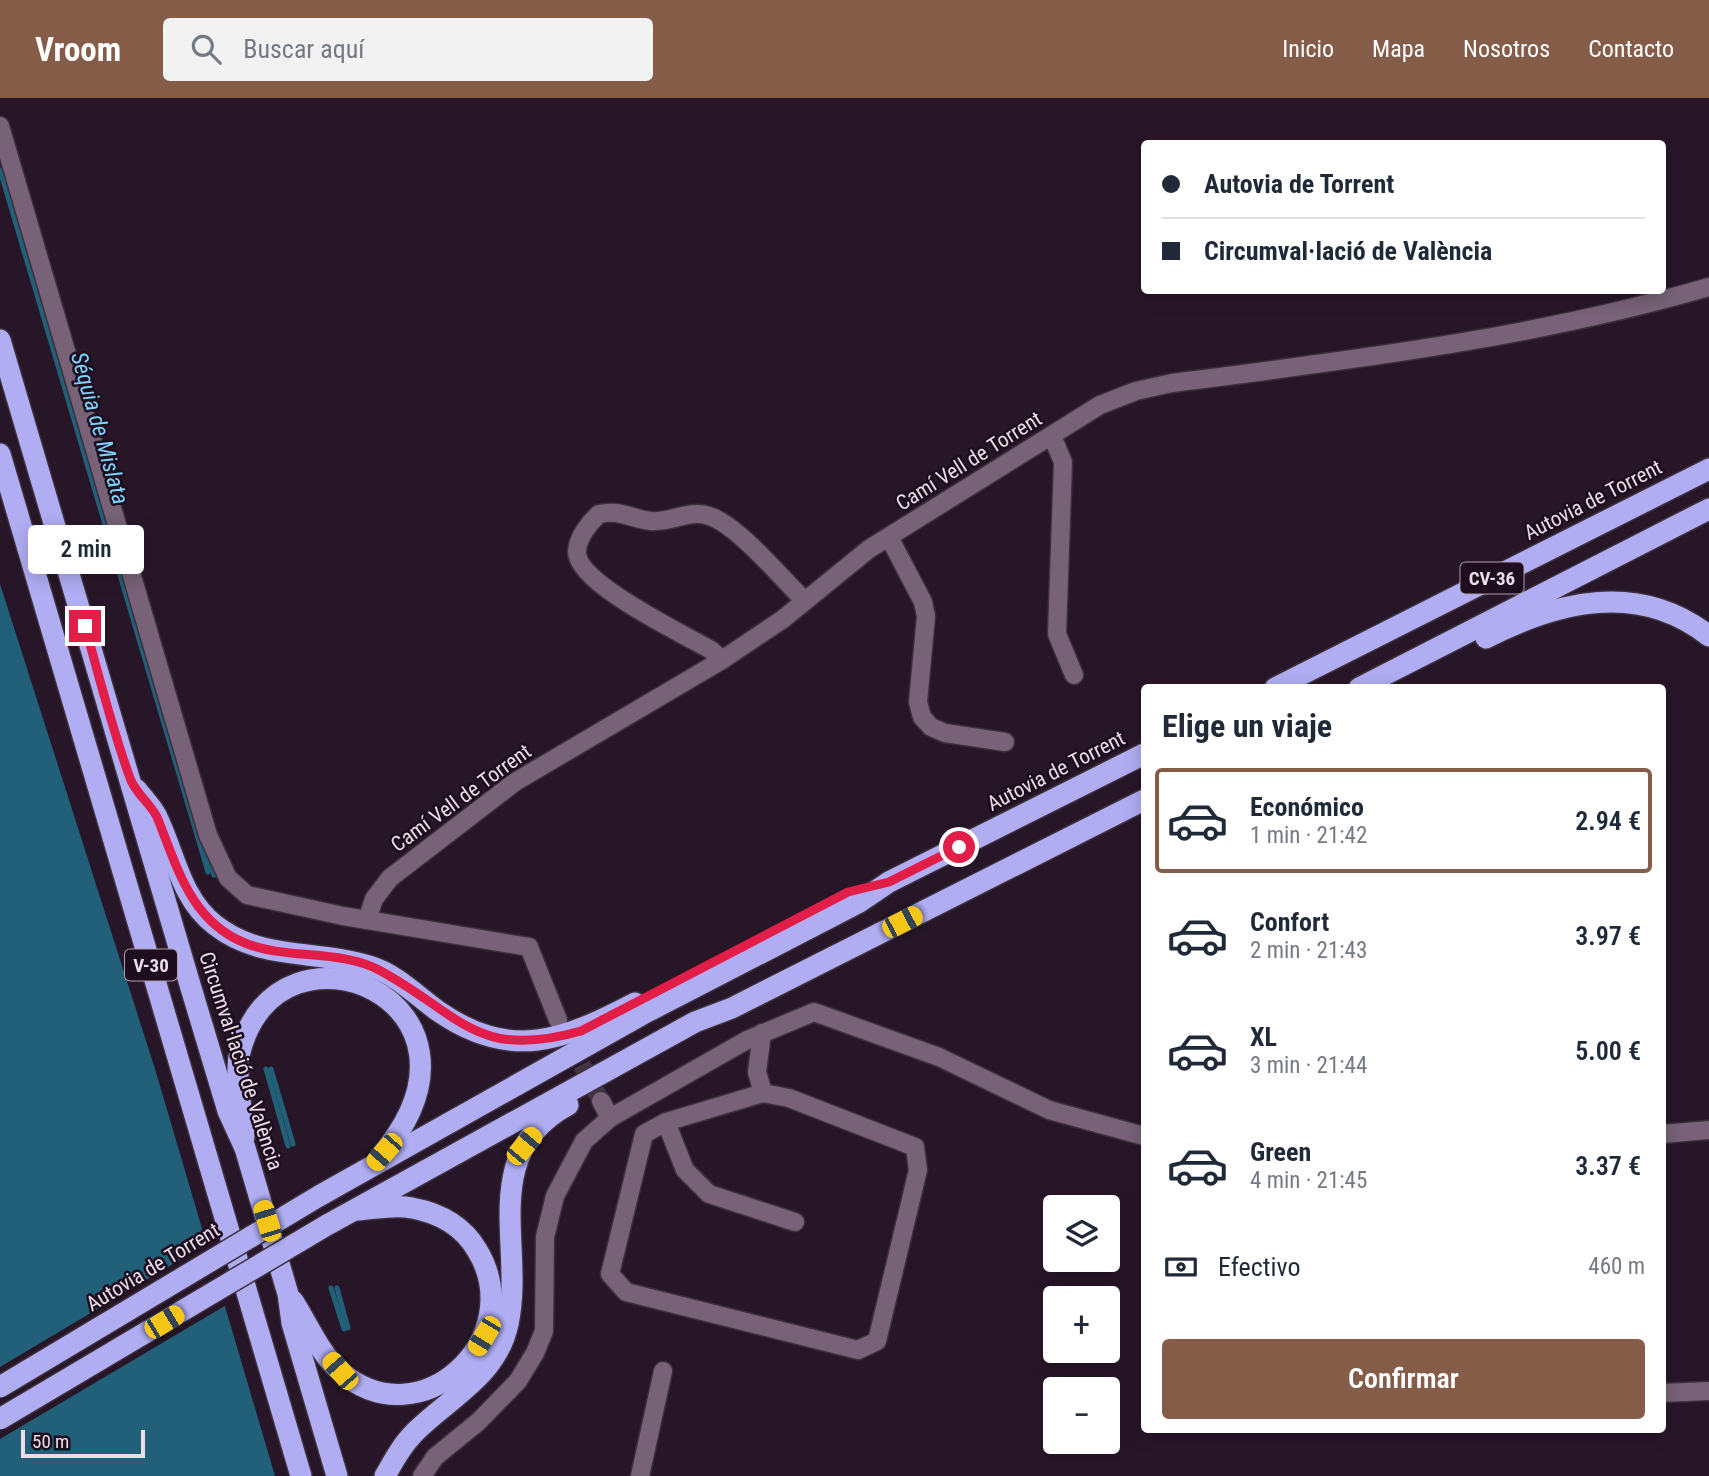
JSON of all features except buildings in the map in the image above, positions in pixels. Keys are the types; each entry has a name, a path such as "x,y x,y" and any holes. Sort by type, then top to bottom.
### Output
{"highway":[{"name":"Circumval·lació de València","path":"0,340 228,1111 245,1148 337,1476"},
{"name":"V-30","path":"0,454 301,1476"},
{"name":"Autovia de Torrent","path":"1283,684 1709,469"},
{"name":"CV-36","path":"1367,684 1709,509"},
{"path":"1395,684 1499,631 1565,605 1599,601 1632,603 1662,611 1709,636"},
{"name":"Autovia de Torrent","path":"0,1387 319,1196 643,1014 858,903 889,882 1141,756"},
{"path":"131,782 155,814 192,902 214,925 242,942 273,953 340,959 374,967 465,1027 494,1038 553,1039 581,1031 848,892 889,882"},
{"path":"0,1419 349,1211 695,1022 732,1008 1141,802"},
{"path":"245,1148 239,1054 248,1030 261,1009 279,991 319,978 341,979 384,994 400,1009 413,1031 420,1052 418,1091 409,1116 396,1138 372,1166"},
{"path":"385,1476 397,1452 415,1432 476,1381 498,1352 508,1327 512,1298 509,1190 524,1146 552,1114 702,1033 732,1008"},
{"path":"288,1294 321,1349 340,1371 365,1387 386,1393 407,1394 431,1388 453,1377 471,1358 484,1336 492,1289 485,1264 473,1244 456,1225 432,1213 409,1207 349,1211"}],"street":[{"path":"0,126 208,835 228,878 247,895 367,920 529,947 558,1020"},
{"name":"Camí Vell de Torrent","path":"367,920 374,899 390,878 514,782 722,660 805,601 869,549 1117,398 1172,383 1396,354 1641,307 1709,287"},
{"path":"1052,436 1060,452 1063,475 1057,635 1074,675"},
{"path":"722,660 711,650 608,590 583,567 577,553 580,540 599,514 613,510 650,521 690,513 710,516 731,528 805,601"},
{"path":"889,537 923,602 926,616 918,702 922,716 931,727 945,733 1005,742"},
{"path":"422,1476 436,1457 478,1422 518,1381 535,1353 544,1331 545,1237 555,1196 584,1141 610,1118 762,1033 814,1012 939,1057 1049,1110 1141,1135"},
{"path":"762,1033 757,1072 763,1093"},
{"path":"763,1093 789,1098 915,1147 918,1170 877,1341 858,1350 626,1292 610,1274 644,1134 666,1122 763,1093"},
{"path":"601,1101 610,1118"},
{"path":"666,1122 685,1170 709,1194 795,1222"},
{"path":"1666,1134 1709,1130"},
{"path":"639,1476 663,1371"},
{"path":"1666,1393 1709,1391"}],"water":[{"path":"0,584 155,1069 275,1476 0,1476"}],"pier":[{"path":"210,1242 228,1304 0,1439 0,1367"}],"waterway":[{"path":"0,170 208,872"},
{"name":"Séquia de Mislata","path":"207,852 214,875"},
{"path":"266,1069 288,1146"},
{"name":"Séquia de Mislata","path":"271,1069 293,1144"},
{"path":"331,1288 344,1329"},
{"name":"Séquia de Mislata","path":"337,1288 348,1328"}],"tunnel":[{"path":"569,1041 601,1101"}],"route":[{"path":"85,626 131,782 155,814 176,870 192,902 214,925 242,942 273,953 340,959 374,967 465,1027 494,1038 526,1041 553,1039 581,1031 848,892 889,882 959,847"}]}
